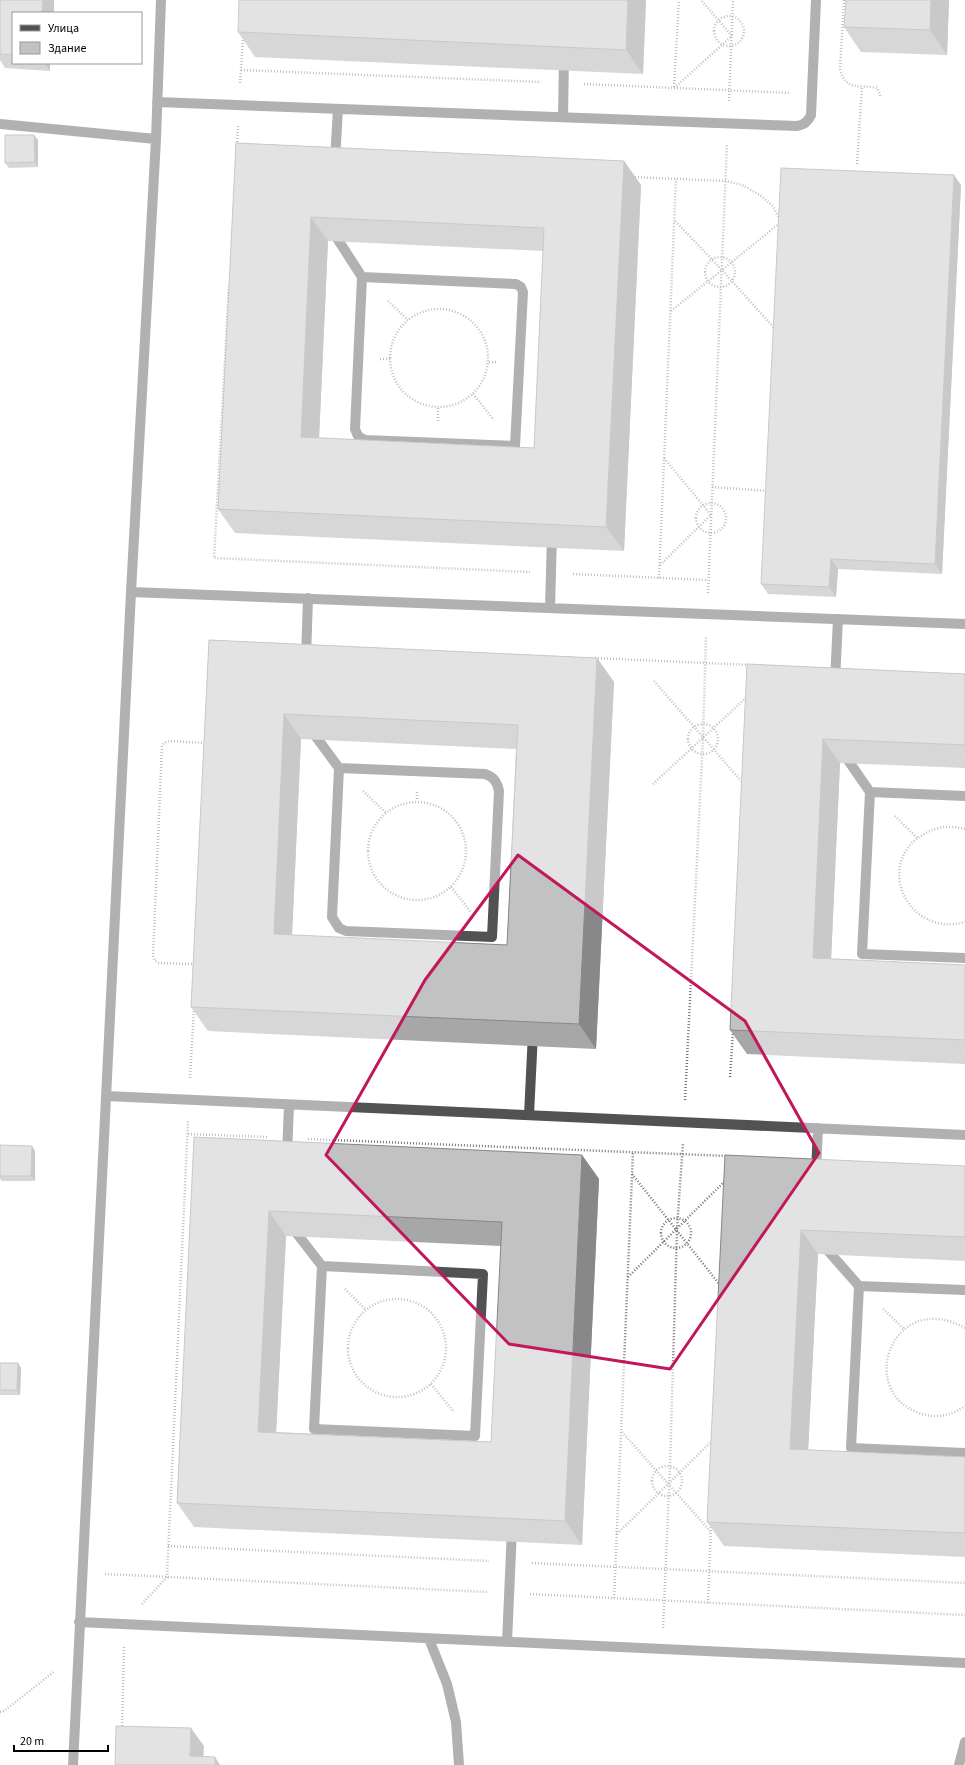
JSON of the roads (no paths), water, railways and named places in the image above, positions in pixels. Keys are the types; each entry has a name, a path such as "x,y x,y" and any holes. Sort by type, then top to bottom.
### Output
{"street":[{"path":"73,1765 131,592 156,139 161,0"},
{"path":"157,102 728,124 803,125 809,120 811,114 816,0"},
{"path":"563,117 564,50"},
{"path":"335,170 338,109"},
{"path":"0,124 156,139"},
{"path":"333,223 332,230 362,277 355,430 358,436 364,440 517,450 523,292 521,287 516,284 362,277"},
{"path":"550,608 552,527"},
{"path":"131,592 965,624"},
{"path":"305,668 308,598"},
{"path":"835,692 838,619"},
{"path":"303,719 339,768 332,917 339,928 346,931 494,941 499,791 497,783 492,777 485,774 339,768"},
{"path":"837,743 870,792 862,954 965,958"},
{"path":"870,792 965,796"},
{"path":"529,1115 533,1020"},
{"path":"106,1096 965,1135"},
{"path":"286,1161 289,1105"},
{"path":"816,1182 818,1128"},
{"path":"284,1216 322,1266 314,1429 476,1440 482,1274 322,1266"},
{"path":"814,1235 859,1286 851,1448 965,1453"},
{"path":"859,1286 965,1290"},
{"path":"508,1642 513,1518"},
{"path":"79,1622 965,1663"},
{"path":"429,1639 449,1692 456,1722 459,1765"},
{"path":"959,1765 965,1742"}]}
